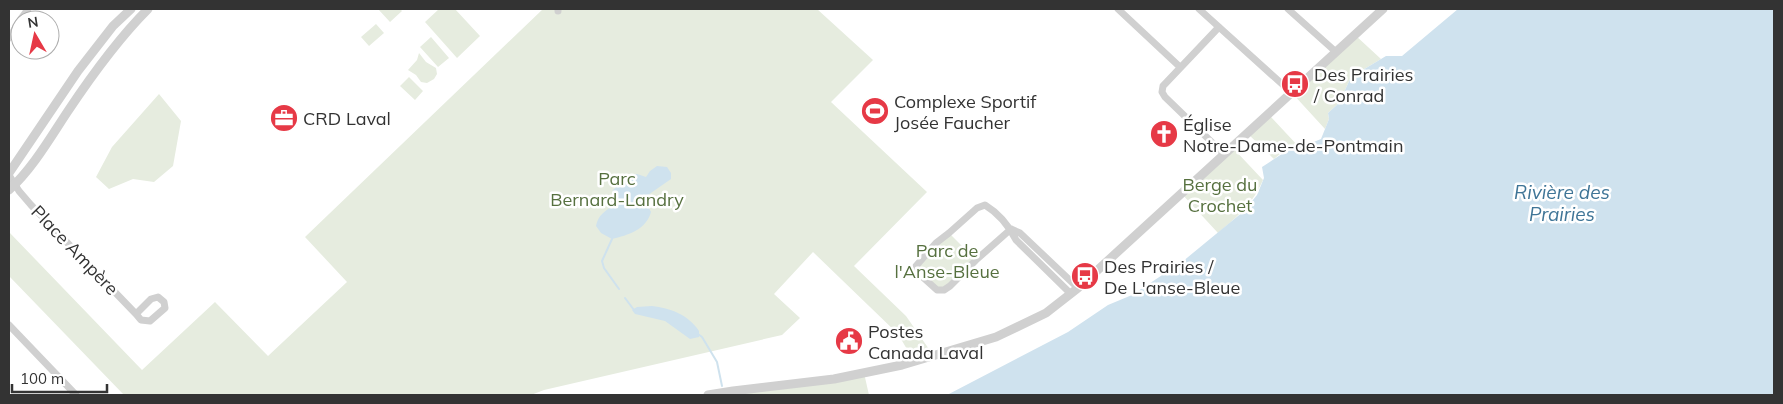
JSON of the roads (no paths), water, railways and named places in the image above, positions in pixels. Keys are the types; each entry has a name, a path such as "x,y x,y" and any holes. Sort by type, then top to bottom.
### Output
{"street":[{"path":"9,174 78,71 113,26 131,9"},
{"path":"12,187 34,162 89,79 148,9"},
{"path":"1118,9 1180,68"},
{"path":"1199,9 1292,93"},
{"path":"1288,9 1336,52"},
{"path":"708,395 834,379 902,365 996,337 1046,313 1075,291 1383,9"},
{"path":"1219,27 1163,86 1162,92 1224,154"},
{"name":"Place Ampère","path":"9,174 12,187 136,314"},
{"path":"1011,229 944,290 937,290 917,272 916,266 936,243 949,234 977,208 985,205 991,208 1011,229 1016,240 1075,291"},
{"path":"9,325 76,395"}],"water":[{"name":"Rivière des Prairies","path":"1458,9 1774,9 1774,395 947,395 1068,332 1108,305 1132,295 1182,262 1244,211 1257,195 1264,178 1262,167 1294,148 1321,139 1329,119 1328,113 1339,103 1351,77 1386,56 1402,56"},
{"path":"657,166 667,167 671,173 671,179 648,195 645,200 651,212 645,223 636,231 612,239 601,233 596,226 597,222 602,214 614,205 613,190 630,175 637,174 646,177"},
{"path":"652,306 666,308 678,313 695,325 699,331 699,337 690,339 665,321 635,314 632,310 637,307"}],"waterway":[{"path":"612,239 602,261 604,268 619,289"},
{"path":"625,298 634,310"},
{"path":"698,334 702,337 717,362 722,386"}],"place":[{"name":"Des Prairies / Conrad","path":"1295,84"},
{"name":"Complexe Sportif Josée Faucher","path":"875,111"},
{"name":"CRD Laval","path":"284,118"},
{"name":"Église Notre-Dame-de-Pontmain","path":"1164,134"},
{"name":"Des Prairies / De L'anse-Bleue","path":"1085,276"},
{"name":"Postes Canada Laval","path":"849,341"}],"park label":[{"name":"Parc Bernard-Landry","path":"617,188"},
{"name":"Berge du Crochet","path":"1220,194"},
{"name":"Parc de l'Anse-Bleue","path":"947,260"}]}
